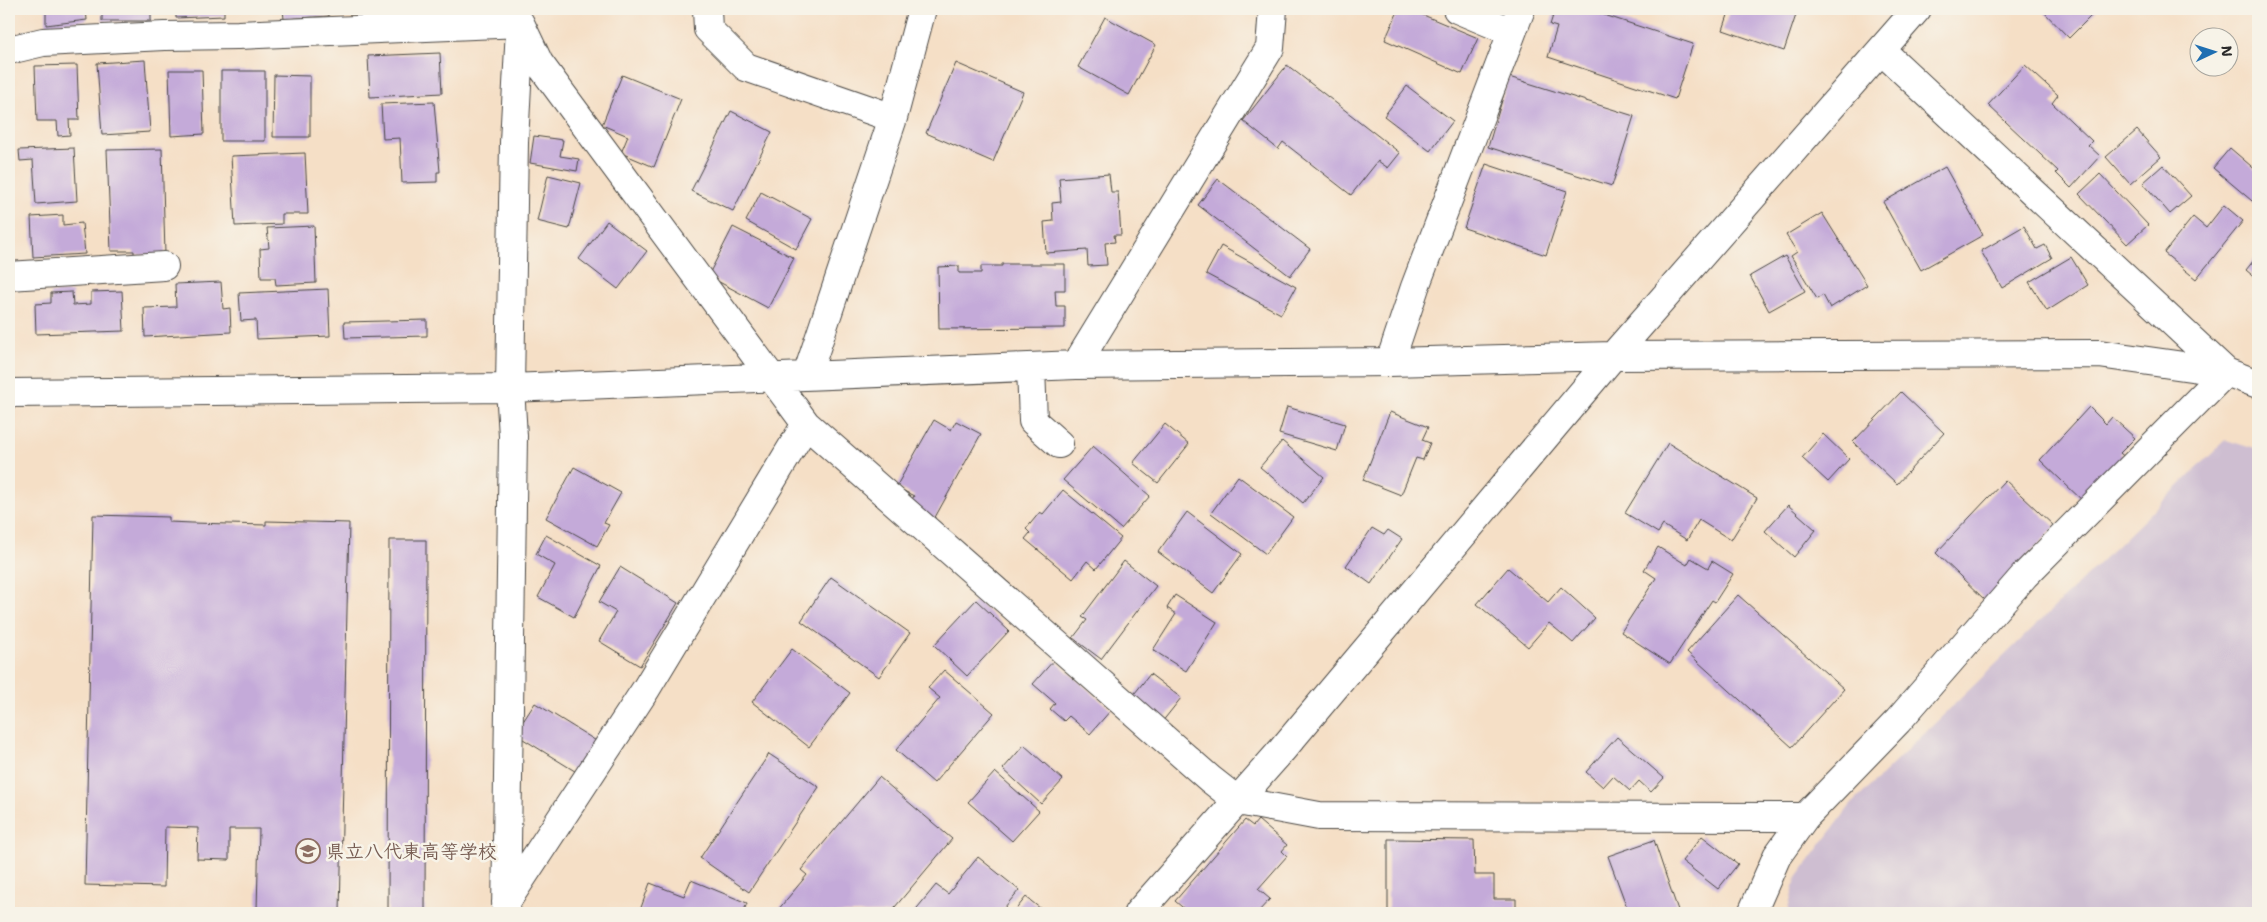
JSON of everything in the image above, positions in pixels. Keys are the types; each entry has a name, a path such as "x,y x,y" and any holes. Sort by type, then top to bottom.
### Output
{"street":[{"path":"707,9 708,29 746,67 893,118"},
{"path":"807,375 893,118 922,9"},
{"path":"1076,365 1270,48 1274,9"},
{"path":"1390,362 1415,287 1516,21 1456,9"},
{"path":"1138,913 1238,801 1613,356 1917,9"},
{"path":"9,50 43,42 164,36 238,35 520,16"},
{"path":"520,16 538,63 806,424 1202,772 1238,801 1320,816 1805,818"},
{"path":"506,908 513,436 510,388 514,142 520,16"},
{"path":"1881,50 2226,372"},
{"path":"9,276 164,266"},
{"path":"9,393 510,388 1076,365 1390,362 1613,356 2099,354 2226,372 2258,384"},
{"path":"1032,367 1033,421 1059,444"},
{"path":"1752,913 1777,856 1805,818 1898,721 2024,576 2226,372"},
{"path":"506,908 646,689 806,424"}],"shaded area":[{"path":"2226,440 2258,450 2258,913 1787,913 1796,879 1850,806"}],"building":[{"path":"46,9 86,9 87,20 46,25"},
{"path":"102,9 151,9 151,21 102,21"},
{"path":"176,9 224,9 224,16 176,18"},
{"path":"283,9 329,9 329,16 284,19"},
{"path":"379,9 411,9 412,17 381,21"},
{"path":"1177,9 1217,9 1217,13"},
{"path":"1399,9 1409,9 1478,38 1462,74 1385,40"},
{"path":"1555,9 1586,9 1693,44 1675,99 1548,57 1557,27 1550,25"},
{"path":"1730,9 1798,9 1784,51 1723,30"},
{"path":"2041,9 2098,9 2069,38"},
{"path":"1105,17 1156,45 1129,95 1078,67"},
{"path":"440,53 442,93 370,97 368,56"},
{"path":"145,60 150,132 102,135 97,63"},
{"path":"956,63 1023,92 993,162 926,133"},
{"path":"77,65 79,120 69,120 70,135 58,136 57,121 37,121 35,66"},
{"path":"1287,65 1400,153 1388,168 1378,161 1351,195 1283,142 1278,149 1243,121"},
{"path":"2025,65 2058,95 2052,103 2092,141 2088,145 2100,156 2071,188 2056,173 2058,171 1988,105"},
{"path":"169,70 202,70 204,134 171,136"},
{"path":"221,71 265,71 265,141 221,141"},
{"path":"274,75 310,76 310,137 273,137"},
{"path":"622,75 681,99 654,167 621,153 628,136 602,125"},
{"path":"1509,77 1634,116 1612,186 1488,147"},
{"path":"1407,86 1453,121 1430,151 1384,116"},
{"path":"434,102 440,172 437,172 437,182 402,183 400,138 383,139 381,104"},
{"path":"731,111 772,132 733,211 691,191"},
{"path":"2137,130 2161,157 2130,184 2106,157"},
{"path":"534,136 563,140 560,156 579,159 577,171 530,163"},
{"path":"74,148 77,201 36,204 33,160 20,161 19,150"},
{"path":"2230,148 2258,172 2258,206 2213,168"},
{"path":"162,149 165,254 134,255 134,251 111,251 107,150"},
{"path":"305,153 308,214 282,214 282,224 235,226 231,156"},
{"path":"1486,164 1567,191 1546,255 1464,228"},
{"path":"2163,165 2191,196 2170,214 2143,183"},
{"path":"1945,167 1983,235 1921,270 1883,202"},
{"path":"1109,174 1111,192 1118,192 1121,235 1114,235 1115,242 1105,243 1107,265 1088,266 1087,250 1046,253 1044,222 1053,221 1052,203 1061,202 1059,178"},
{"path":"2100,174 2148,225 2127,244 2079,194"},
{"path":"548,175 581,183 569,229 537,221"},
{"path":"1218,179 1310,249 1290,276 1198,205"},
{"path":"761,192 812,219 796,249 746,221"},
{"path":"2224,205 2243,221 2196,279 2164,253 2193,217 2206,228"},
{"path":"1822,213 1867,285 1830,308 1823,295 1817,299 1791,256 1797,252 1786,235"},
{"path":"63,215 63,225 82,223 85,254 33,257 31,217"},
{"path":"607,221 647,251 618,289 579,259"},
{"path":"314,226 316,283 276,285 275,278 261,278 260,249 269,248 267,228"},
{"path":"2024,226 2037,249 2045,245 2052,258 2002,288 1981,251"},
{"path":"733,227 794,258 768,308 708,276"},
{"path":"1221,246 1296,287 1281,314 1206,274"},
{"path":"2258,255 2258,280 2246,270"},
{"path":"1785,256 1805,291 1769,311 1750,276"},
{"path":"2071,257 2088,285 2047,311 2029,282"},
{"path":"1002,264 1065,264 1065,290 1055,290 1056,306 1065,306 1065,328 939,329 938,267 959,266 959,273 981,273 981,266 1002,266"},
{"path":"221,282 223,309 230,308 231,332 145,337 144,308 176,307 175,284"},
{"path":"328,289 330,336 257,339 256,320 241,321 239,293"},
{"path":"122,291 124,331 36,334 35,304 51,303 51,293 72,292 73,305 91,304 91,292"},
{"path":"427,320 427,336 345,338 344,322"},
{"path":"1901,392 1944,433 1897,484 1853,442"},
{"path":"1287,407 1345,424 1337,451 1279,434"},
{"path":"2089,407 2106,424 2112,417 2135,438 2120,453 2127,459 2085,503 2040,460"},
{"path":"1390,412 1428,427 1422,440 1430,443 1423,460 1416,458 1401,495 1363,480"},
{"path":"934,420 951,430 956,421 981,434 933,521 907,508 914,496 896,487"},
{"path":"1165,424 1189,444 1158,483 1133,463"},
{"path":"1823,434 1849,459 1828,482 1802,458"},
{"path":"1282,441 1324,477 1303,503 1260,467"},
{"path":"1668,443 1757,498 1731,540 1699,520 1687,540 1663,525 1658,533 1625,513"},
{"path":"1093,446 1150,496 1121,529 1063,480"},
{"path":"574,467 621,493 604,523 609,525 597,546 546,518"},
{"path":"1238,476 1293,517 1266,554 1211,513"},
{"path":"2005,480 2055,527 1985,600 1936,553"},
{"path":"1063,490 1121,538 1096,569 1087,561 1073,579 1025,539 1030,533 1026,529 1040,512 1043,514"},
{"path":"1788,505 1816,530 1794,557 1765,531"},
{"path":"1187,512 1242,554 1213,593 1158,552"},
{"path":"93,515 169,517 169,522 192,523 266,525 266,521 349,523 340,912 257,910 259,829 229,829 229,860 197,859 198,828 165,827 164,887 85,885"},
{"path":"1372,528 1384,535 1388,530 1402,539 1371,584 1346,566"},
{"path":"546,535 601,566 574,617 538,597 555,565 536,554"},
{"path":"389,540 426,540 425,913 388,913"},
{"path":"1658,547 1687,565 1691,558 1708,568 1712,561 1733,574 1715,602 1712,600 1670,664 1621,632 1656,578 1644,570"},
{"path":"1124,561 1156,586 1101,659 1073,638 1087,620 1082,617"},
{"path":"620,567 678,603 640,666 599,641 616,612 599,602"},
{"path":"1508,568 1548,602 1561,587 1595,618 1573,643 1549,623 1528,647 1477,604"},
{"path":"831,577 910,633 879,677 801,621"},
{"path":"1175,595 1217,622 1186,671 1153,650 1176,614 1167,608"},
{"path":"1738,595 1844,689 1792,747 1687,652"},
{"path":"976,600 1009,631 967,676 934,645"},
{"path":"792,649 850,693 809,747 752,702"},
{"path":"1054,660 1111,710 1090,734 1069,716 1064,721 1050,709 1055,703 1033,684"},
{"path":"944,670 994,713 934,783 896,750 940,698 928,688"},
{"path":"1150,674 1181,698 1162,722 1131,698"},
{"path":"535,703 598,742 578,773 515,734"},
{"path":"1617,737 1664,778 1651,792 1639,781 1630,791 1613,776 1603,787 1586,772"},
{"path":"1024,745 1063,780 1041,804 1003,769"},
{"path":"769,754 819,787 749,892 700,858"},
{"path":"995,772 1039,811 1012,841 968,802"},
{"path":"879,777 952,839 890,913 780,913 777,911 807,875 801,870"},
{"path":"1245,820 1253,826 1258,820 1287,845 1282,851 1287,856 1258,889 1270,899 1257,913 1245,913 1241,910 1238,913 1189,913 1175,901"},
{"path":"1702,836 1738,864 1718,889 1682,861"},
{"path":"1388,839 1474,840 1475,875 1494,875 1494,899 1516,899 1516,913 1388,913"},
{"path":"1654,840 1679,913 1629,913 1608,856"},
{"path":"978,857 1019,890 1000,913 913,913 936,885 948,894"},
{"path":"691,880 747,903 743,913 639,913 650,883 684,896"},
{"path":"1026,897 1046,913 1013,913"}],"place":[{"name":"県立八代東高等学校","path":"308,851"}]}
